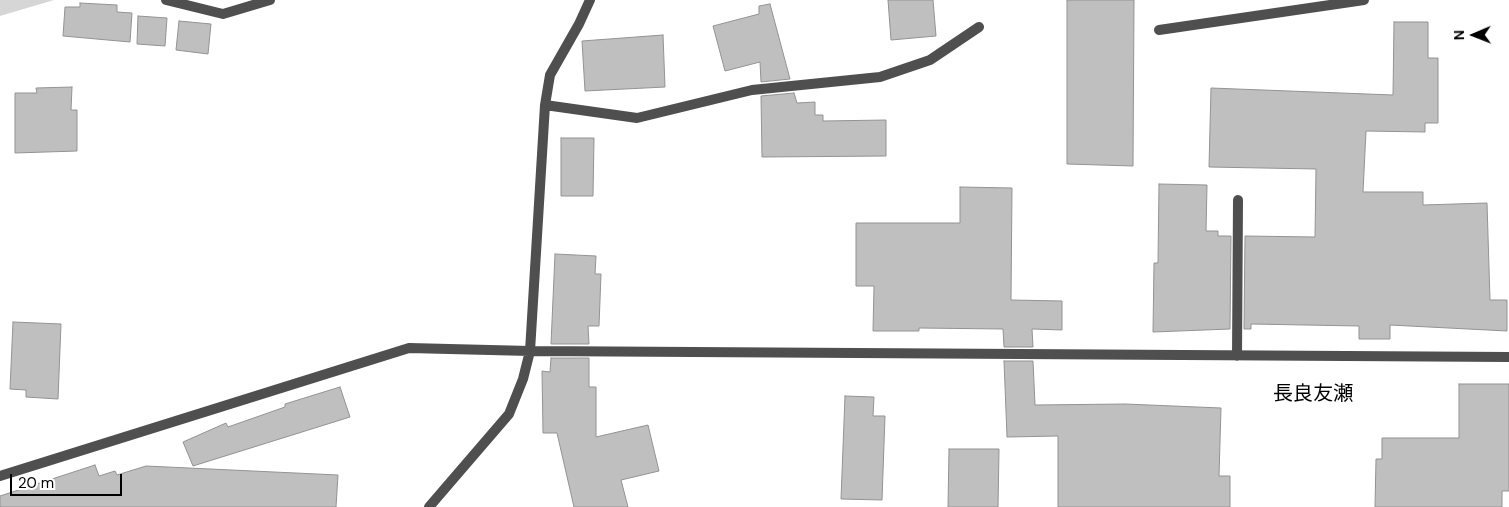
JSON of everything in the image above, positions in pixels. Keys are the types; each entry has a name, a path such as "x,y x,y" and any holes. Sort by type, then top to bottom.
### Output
{"street":[{"path":"166,0 223,14 270,0"},
{"path":"429,507 509,414 523,379 530,351 544,105 550,75 579,24 590,0"},
{"path":"1159,30 1364,0"},
{"path":"544,105 637,118 752,90 880,77 930,60 979,27"},
{"path":"1237,356 1238,200"},
{"path":"0,476 409,348 530,351 1509,357"}],"shaded area":[{"path":"0,0 54,0 0,16"}],"building":[{"path":"888,0 933,0 936,36 891,40"},
{"path":"1067,0 1134,0 1133,166 1067,164"},
{"path":"80,3 117,5 117,12 132,13 130,42 63,36 65,7 80,7"},
{"path":"770,4 790,79 761,82 760,62 725,71 713,26 759,14 759,6"},
{"path":"138,16 167,18 165,46 137,44"},
{"path":"179,21 211,24 208,54 176,50"},
{"path":"1394,22 1428,22 1428,58 1438,58 1438,123 1425,123 1425,132 1366,131 1363,192 1423,192 1423,205 1487,203 1490,300 1507,300 1507,331 1390,325 1390,339 1359,339 1359,326 1251,324 1251,329 1244,329 1245,236 1315,237 1316,169 1209,167 1211,88 1393,95"},
{"path":"663,35 665,87 585,91 582,41"},
{"path":"72,87 71,110 77,110 77,151 15,153 15,93 37,93 36,88"},
{"path":"794,93 797,103 815,102 815,115 823,115 823,121 886,120 886,156 762,157 761,96"},
{"path":"561,138 594,138 593,196 561,196"},
{"path":"1159,184 1207,185 1206,231 1218,231 1218,236 1231,236 1230,329 1153,332 1154,263 1158,263"},
{"path":"960,187 1012,188 1011,300 1062,301 1062,330 1032,329 1033,347 1004,347 1003,329 919,328 919,331 873,331 874,286 856,286 856,223 960,223"},
{"path":"555,254 596,256 595,274 601,274 599,326 588,326 589,344 551,344"},
{"path":"13,322 61,324 58,399 26,397 26,390 10,389"},
{"path":"551,358 589,358 589,387 596,387 596,437 648,425 659,471 621,480 628,507 574,507 557,433 543,433 542,371 550,372"},
{"path":"1004,361 1033,361 1035,405 1125,404 1221,408 1219,476 1230,476 1230,507 1058,507 1058,436 1007,437"},
{"path":"1459,384 1509,384 1509,491 1502,491 1502,507 1375,507 1376,459 1382,459 1382,438 1459,438"},
{"path":"340,387 350,417 193,466 183,442 226,423 228,427 285,407 285,404"},
{"path":"845,396 874,397 873,416 885,416 882,500 841,499"},
{"path":"949,449 999,449 998,507 948,507"},
{"path":"95,465 99,476 115,471 117,475 146,466 338,475 336,507 0,507 0,496"}],"district":[{"name":"長良友瀬","path":"1313,395"}]}
